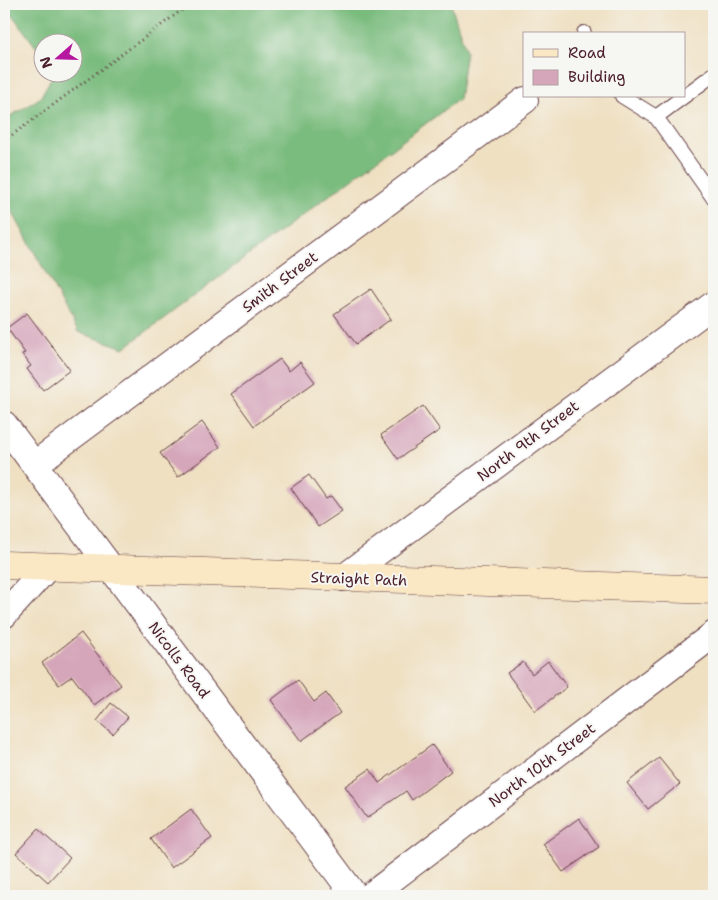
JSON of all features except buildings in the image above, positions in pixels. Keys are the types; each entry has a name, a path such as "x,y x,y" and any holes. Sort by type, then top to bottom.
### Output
{"main road":[{"name":"Straight Path","path":"4,566 714,590"}],"street":[{"name":"Smith Street","path":"34,464 524,100"},
{"name":"North 9th Street","path":"342,578 714,304"},
{"name":"Nicolls Road","path":"4,424 355,896"},
{"path":"4,615 47,568"},
{"name":"North 10th Street","path":"370,896 714,634"}],"lane":[{"path":"686,95 714,74"},
{"path":"625,98 656,117 714,199"},
{"path":"656,117 682,98"}],"path":[{"path":"4,141 190,4"}],"green space":[{"path":"4,4 451,4 466,51 459,99 124,348 78,332 9,206 4,167 4,120 40,98 49,82 82,82 82,32 32,32 32,42"}]}
